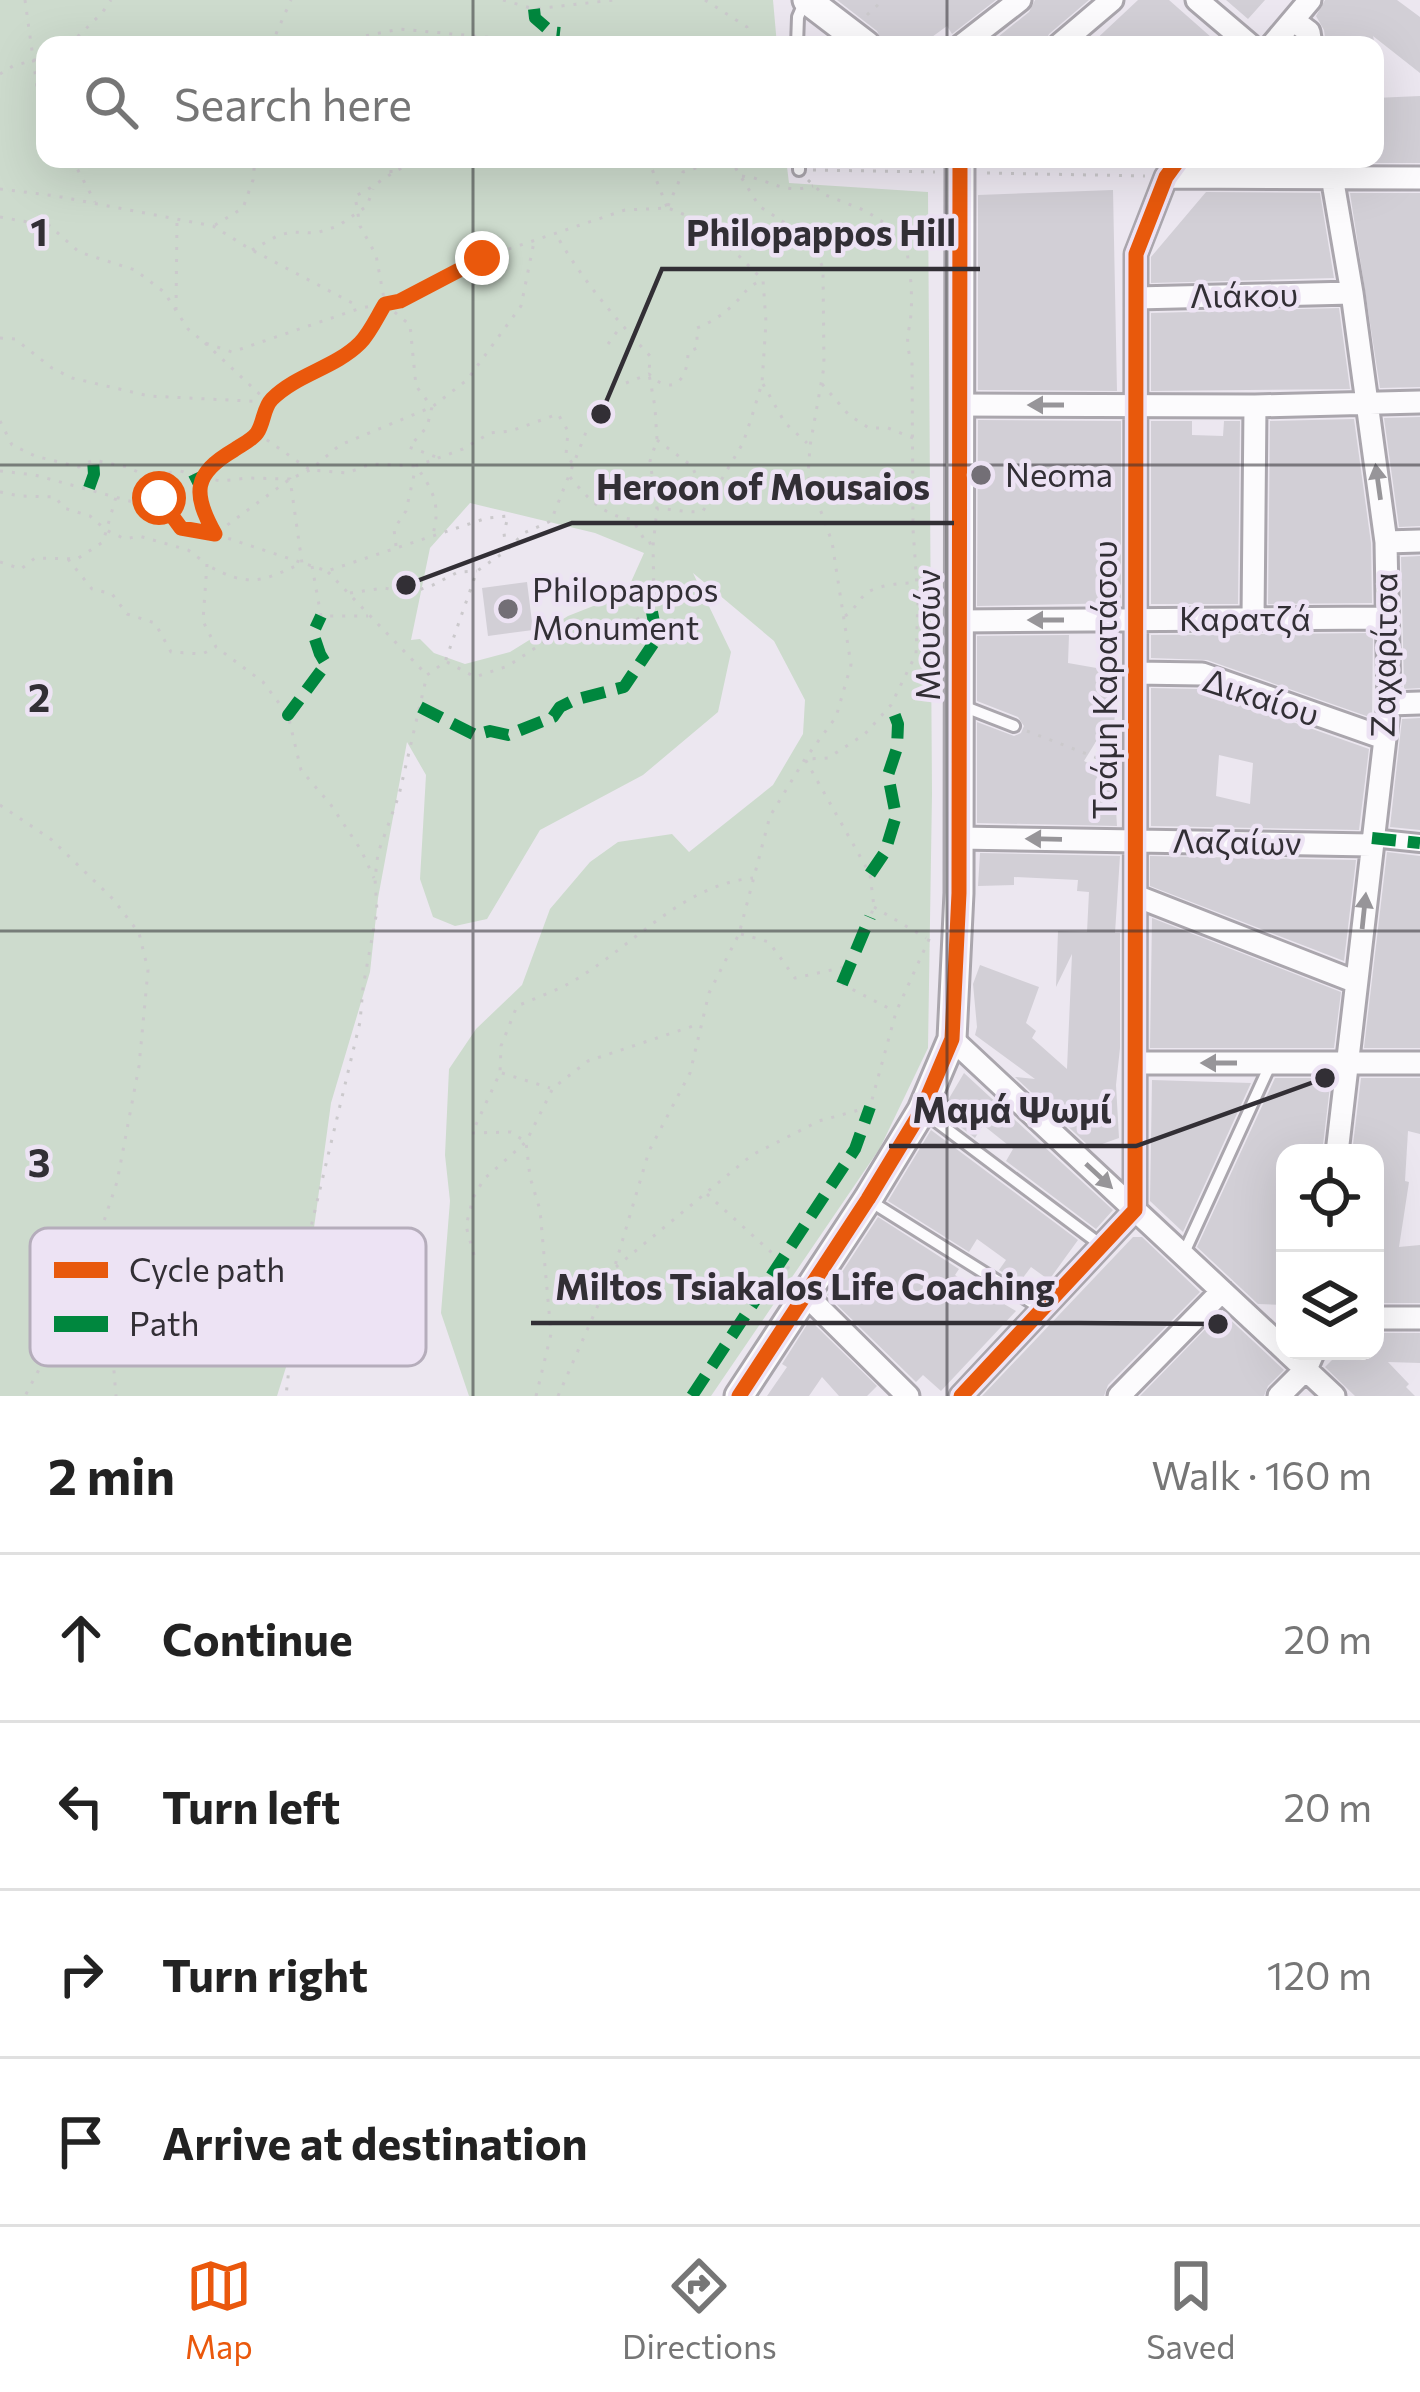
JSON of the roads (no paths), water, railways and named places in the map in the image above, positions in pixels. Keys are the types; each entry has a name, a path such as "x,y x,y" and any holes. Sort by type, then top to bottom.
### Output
{"street":[{"path":"806,0 854,36"},
{"path":"974,36 1020,0"},
{"path":"1070,36 1112,0"},
{"path":"1197,0 1239,36"},
{"path":"1280,36 1310,0"},
{"path":"1294,20 1310,36"},
{"name":"Μουσών","path":"952,1039 958,893 960,168"},
{"path":"1173,168 1330,168 1420,178"},
{"name":"Τσάμη Καρατάσου","path":"1135,1210 1136,254 1173,168"},
{"name":"Ζαχαρίτσα","path":"1330,168 1386,542 1389,704 1338,1144"},
{"name":"Λιάκου","path":"1136,298 1352,292"},
{"path":"958,405 1420,402"},
{"path":"1253,619 1255,406"},
{"path":"1386,542 1420,542"},
{"name":"Καρατζά","path":"958,621 1387,618"},
{"name":"Δικαίου","path":"1135,673 1202,674 1384,738"},
{"path":"1389,704 1420,703"},
{"name":"Λαζαίων","path":"958,838 1371,842"},
{"path":"1371,842 1420,843"},
{"path":"1136,896 1356,982"},
{"path":"739,1396 922,1110 952,1039 1276,1341"},
{"path":"1136,1063 1420,1063"},
{"path":"961,1396 1135,1210"},
{"path":"809,1290 908,1396"},
{"path":"1119,1396 1222,1291"},
{"path":"1384,1318 1420,1318"},
{"path":"1280,1396 1310,1360 1334,1396"}],"lane":[{"path":"797,36 798,17 806,0"},
{"path":"957,704 1014,726"},
{"path":"1184,1255 1271,1063"},
{"path":"922,1110 1103,1246"},
{"path":"868,1199 1042,1309"}],"place":[{"name":"Philopappos Hill","path":"601,414"},
{"name":"Neoma","path":"981,475"},
{"name":"Heroon of Mousaios","path":"406,585"},
{"name":"Philopappos Monument","path":"508,609"},
{"name":"Μαμά Ψωμί","path":"1325,1078"},
{"name":"Miltos Tsiakalos Life Coaching","path":"1218,1324"}]}
